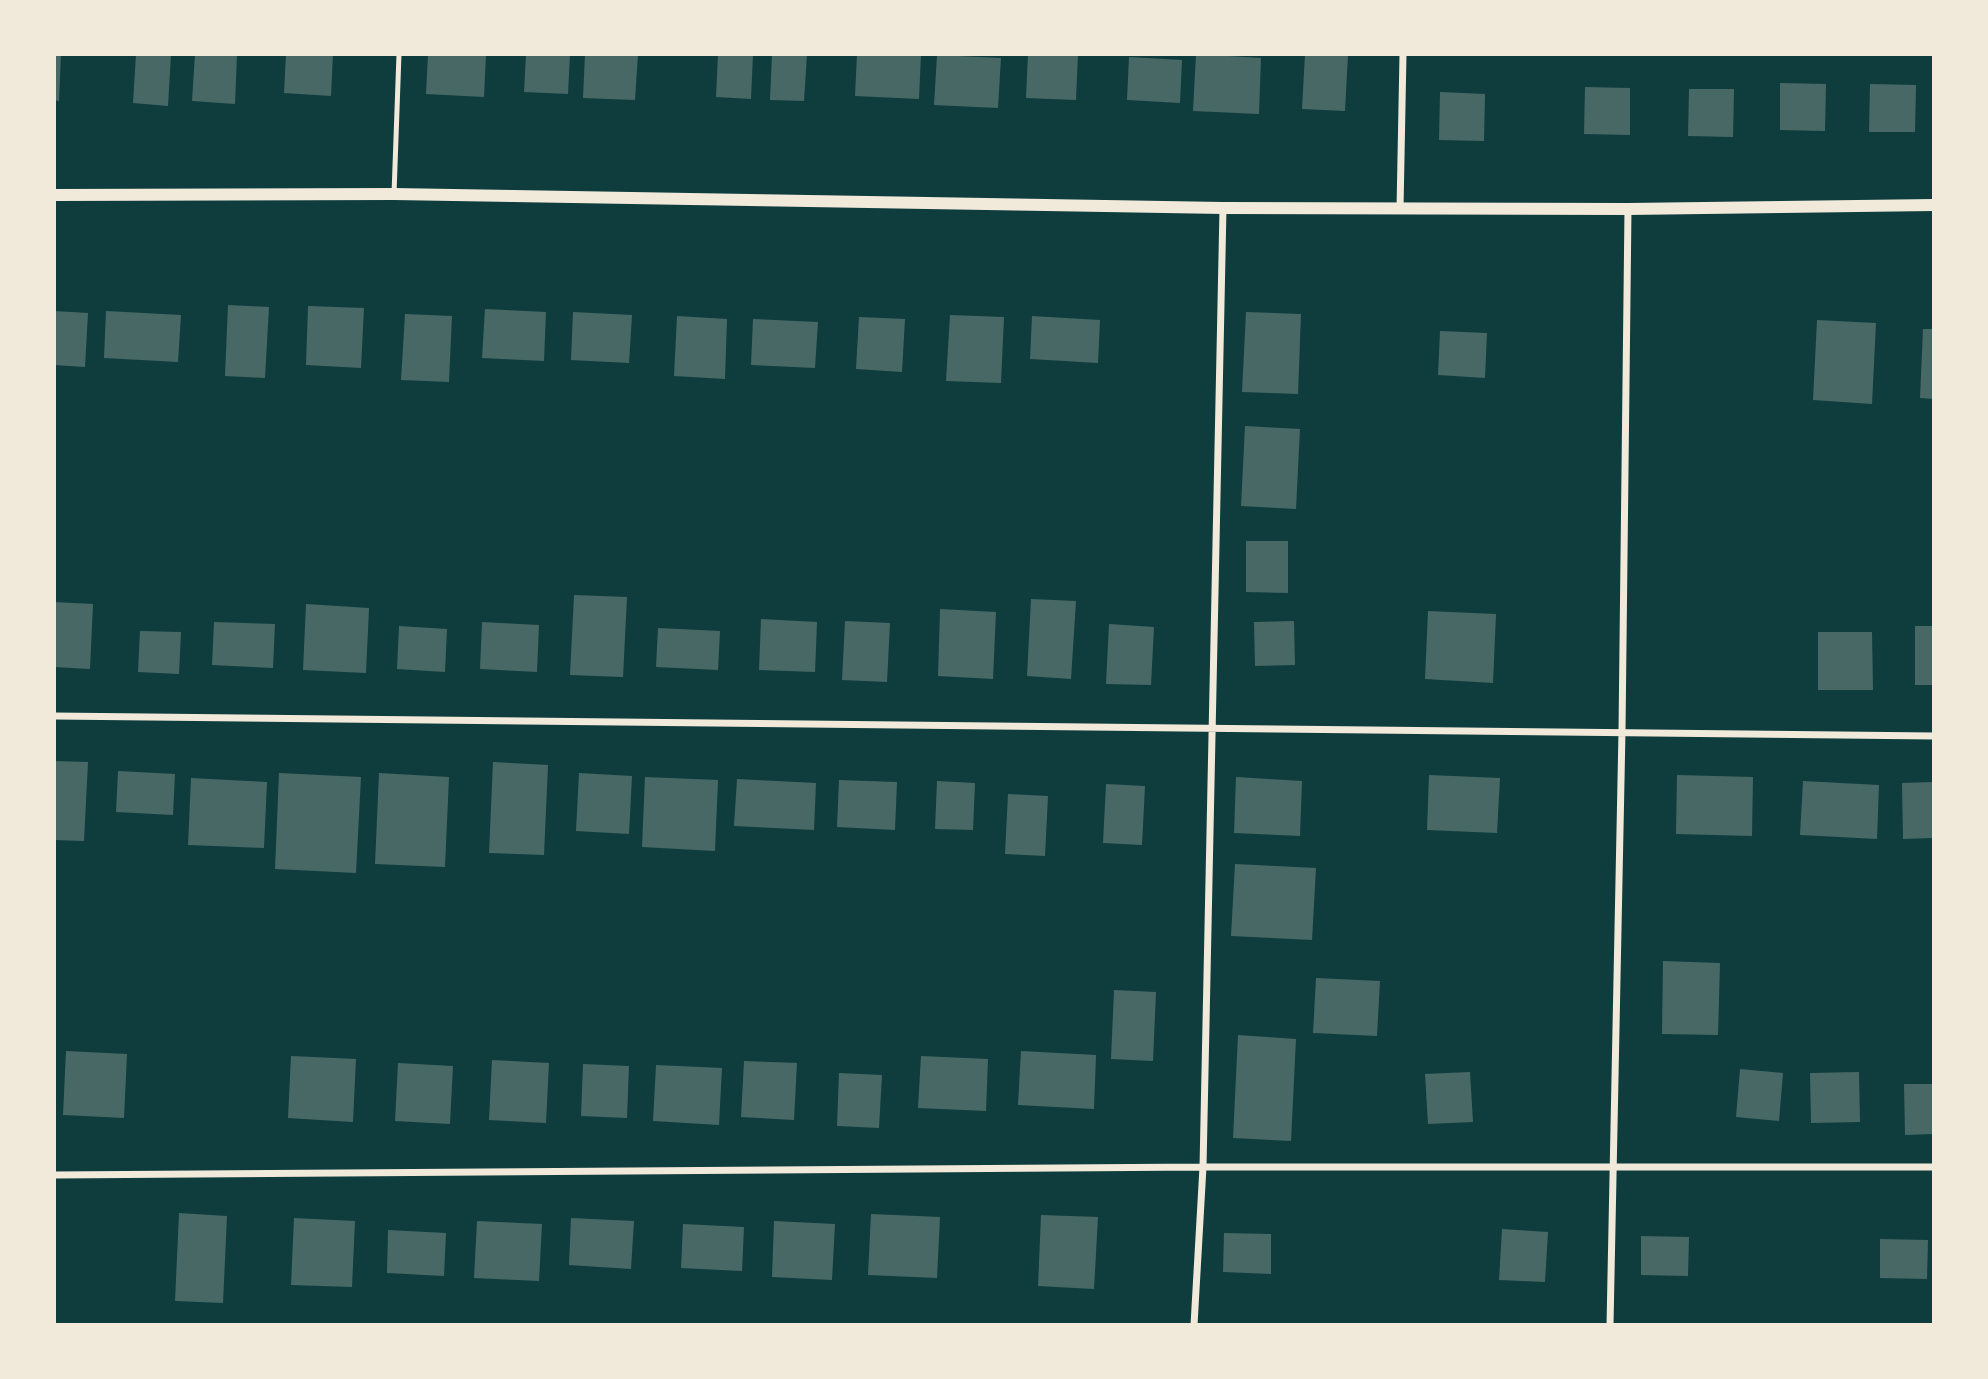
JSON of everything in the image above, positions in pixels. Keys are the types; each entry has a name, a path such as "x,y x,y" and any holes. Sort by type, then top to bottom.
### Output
{"street":[{"path":"1400,209 1403,54"},
{"path":"54,195 394,194 1400,209 1934,205"},
{"path":"1194,1325 1203,1167 1223,208"},
{"path":"1610,1325 1622,731 1628,209"},
{"path":"54,716 1934,736"},
{"path":"54,1175 1203,1167 1934,1167"}],"lane":[{"path":"394,194 399,54"}],"building":[{"path":"54,54 61,54 59,101 54,100"},
{"path":"136,54 171,54 168,106 133,103"},
{"path":"195,54 237,54 235,104 192,101"},
{"path":"286,54 333,54 331,96 284,93"},
{"path":"428,54 486,54 484,97 426,94"},
{"path":"526,54 570,54 568,94 524,92"},
{"path":"585,54 638,54 635,100 583,98"},
{"path":"718,54 753,54 751,99 716,97"},
{"path":"772,54 807,54 804,101 770,100"},
{"path":"857,54 921,54 919,99 855,96"},
{"path":"1028,54 1078,54 1076,100 1026,98"},
{"path":"1196,54 1261,58 1259,114 1193,111"},
{"path":"1305,54 1348,55 1345,111 1302,109"},
{"path":"937,55 1001,58 998,108 934,105"},
{"path":"1129,57 1182,60 1180,103 1127,100"},
{"path":"1780,83 1826,84 1825,131 1780,130"},
{"path":"1870,84 1916,85 1915,132 1869,132"},
{"path":"1585,87 1630,88 1630,135 1584,134"},
{"path":"1689,89 1734,89 1733,137 1688,136"},
{"path":"1440,92 1485,94 1484,141 1439,140"},
{"path":"228,305 269,307 265,378 225,376"},
{"path":"308,306 364,308 361,368 306,365"},
{"path":"485,309 546,312 544,361 482,358"},
{"path":"54,311 88,313 85,367 54,365"},
{"path":"106,311 181,315 178,362 104,358"},
{"path":"573,312 632,315 629,363 571,360"},
{"path":"1246,312 1301,314 1298,394 1242,392"},
{"path":"405,314 452,316 449,382 401,380"},
{"path":"950,315 1004,317 1001,383 946,381"},
{"path":"677,316 727,319 725,379 674,376"},
{"path":"1032,316 1100,320 1098,363 1030,359"},
{"path":"859,317 905,319 902,372 856,369"},
{"path":"753,319 818,322 815,368 751,365"},
{"path":"1817,320 1876,323 1872,404 1813,400"},
{"path":"1923,329 1934,329 1934,399 1920,398"},
{"path":"1440,331 1487,333 1485,378 1438,375"},
{"path":"1245,426 1300,429 1296,509 1241,506"},
{"path":"1246,541 1288,541 1288,593 1246,592"},
{"path":"574,595 627,597 623,677 570,675"},
{"path":"1031,599 1076,601 1071,679 1027,676"},
{"path":"54,602 93,604 90,669 54,667"},
{"path":"306,604 369,608 366,673 303,670"},
{"path":"940,609 996,612 993,679 938,676"},
{"path":"1428,611 1496,614 1493,683 1425,679"},
{"path":"761,619 817,622 815,672 759,670"},
{"path":"845,621 890,623 887,682 842,680"},
{"path":"1294,621 1295,665 1255,666 1254,622"},
{"path":"214,622 275,624 273,668 212,665"},
{"path":"482,622 539,625 537,672 480,669"},
{"path":"1109,624 1154,627 1151,685 1106,684"},
{"path":"399,626 447,629 445,672 397,669"},
{"path":"1915,626 1934,626 1934,685 1915,685"},
{"path":"658,628 720,631 718,670 656,667"},
{"path":"140,631 181,632 179,674 138,672"},
{"path":"1818,632 1872,632 1873,690 1818,690"},
{"path":"54,761 88,762 84,841 54,840"},
{"path":"493,762 548,765 544,855 489,853"},
{"path":"118,771 175,774 173,815 116,812"},
{"path":"279,773 361,777 356,873 275,869"},
{"path":"379,773 449,777 445,867 375,864"},
{"path":"579,773 632,776 629,834 576,831"},
{"path":"1429,775 1500,778 1497,833 1427,830"},
{"path":"1677,775 1753,777 1752,836 1676,834"},
{"path":"645,777 718,780 715,851 642,847"},
{"path":"1236,777 1302,781 1300,836 1234,833"},
{"path":"191,778 267,782 264,848 188,845"},
{"path":"737,779 816,783 814,830 734,826"},
{"path":"839,780 897,782 895,830 837,827"},
{"path":"937,781 975,783 973,830 935,829"},
{"path":"1803,781 1879,785 1877,839 1800,835"},
{"path":"1934,782 1934,838 1903,839 1902,783"},
{"path":"1106,784 1145,786 1142,845 1103,843"},
{"path":"1008,794 1048,796 1045,856 1005,854"},
{"path":"1235,864 1316,868 1312,940 1231,936"},
{"path":"1663,961 1720,963 1718,1035 1662,1034"},
{"path":"1316,978 1380,981 1377,1036 1313,1033"},
{"path":"1114,990 1156,992 1153,1061 1111,1059"},
{"path":"1238,1035 1296,1039 1291,1141 1233,1138"},
{"path":"66,1051 127,1054 124,1118 63,1115"},
{"path":"1021,1051 1096,1055 1094,1109 1018,1105"},
{"path":"291,1056 356,1059 353,1122 288,1118"},
{"path":"921,1056 988,1059 986,1111 918,1108"},
{"path":"492,1060 549,1063 546,1123 489,1120"},
{"path":"744,1061 797,1063 794,1120 741,1117"},
{"path":"398,1063 453,1066 450,1124 395,1121"},
{"path":"583,1064 629,1066 627,1118 581,1116"},
{"path":"656,1065 722,1068 719,1125 653,1121"},
{"path":"1740,1069 1783,1073 1779,1121 1736,1117"},
{"path":"1470,1072 1473,1122 1428,1124 1425,1074"},
{"path":"1859,1072 1860,1122 1811,1123 1810,1073"},
{"path":"839,1073 882,1075 879,1128 837,1126"},
{"path":"1904,1084 1934,1084 1934,1134 1905,1135"},
{"path":"179,1213 227,1216 223,1303 175,1301"},
{"path":"871,1214 940,1217 937,1278 868,1275"},
{"path":"1041,1215 1098,1217 1094,1289 1038,1286"},
{"path":"294,1218 355,1221 352,1287 291,1285"},
{"path":"571,1218 634,1221 631,1269 569,1265"},
{"path":"477,1221 542,1224 539,1281 474,1278"},
{"path":"774,1221 835,1224 832,1280 772,1277"},
{"path":"683,1224 744,1227 742,1271 681,1268"},
{"path":"1502,1229 1548,1232 1545,1282 1499,1280"},
{"path":"388,1230 446,1233 444,1276 387,1273"},
{"path":"1224,1233 1271,1234 1271,1274 1223,1272"},
{"path":"1641,1236 1689,1237 1688,1276 1641,1275"},
{"path":"1880,1239 1928,1240 1927,1279 1880,1278"}]}
